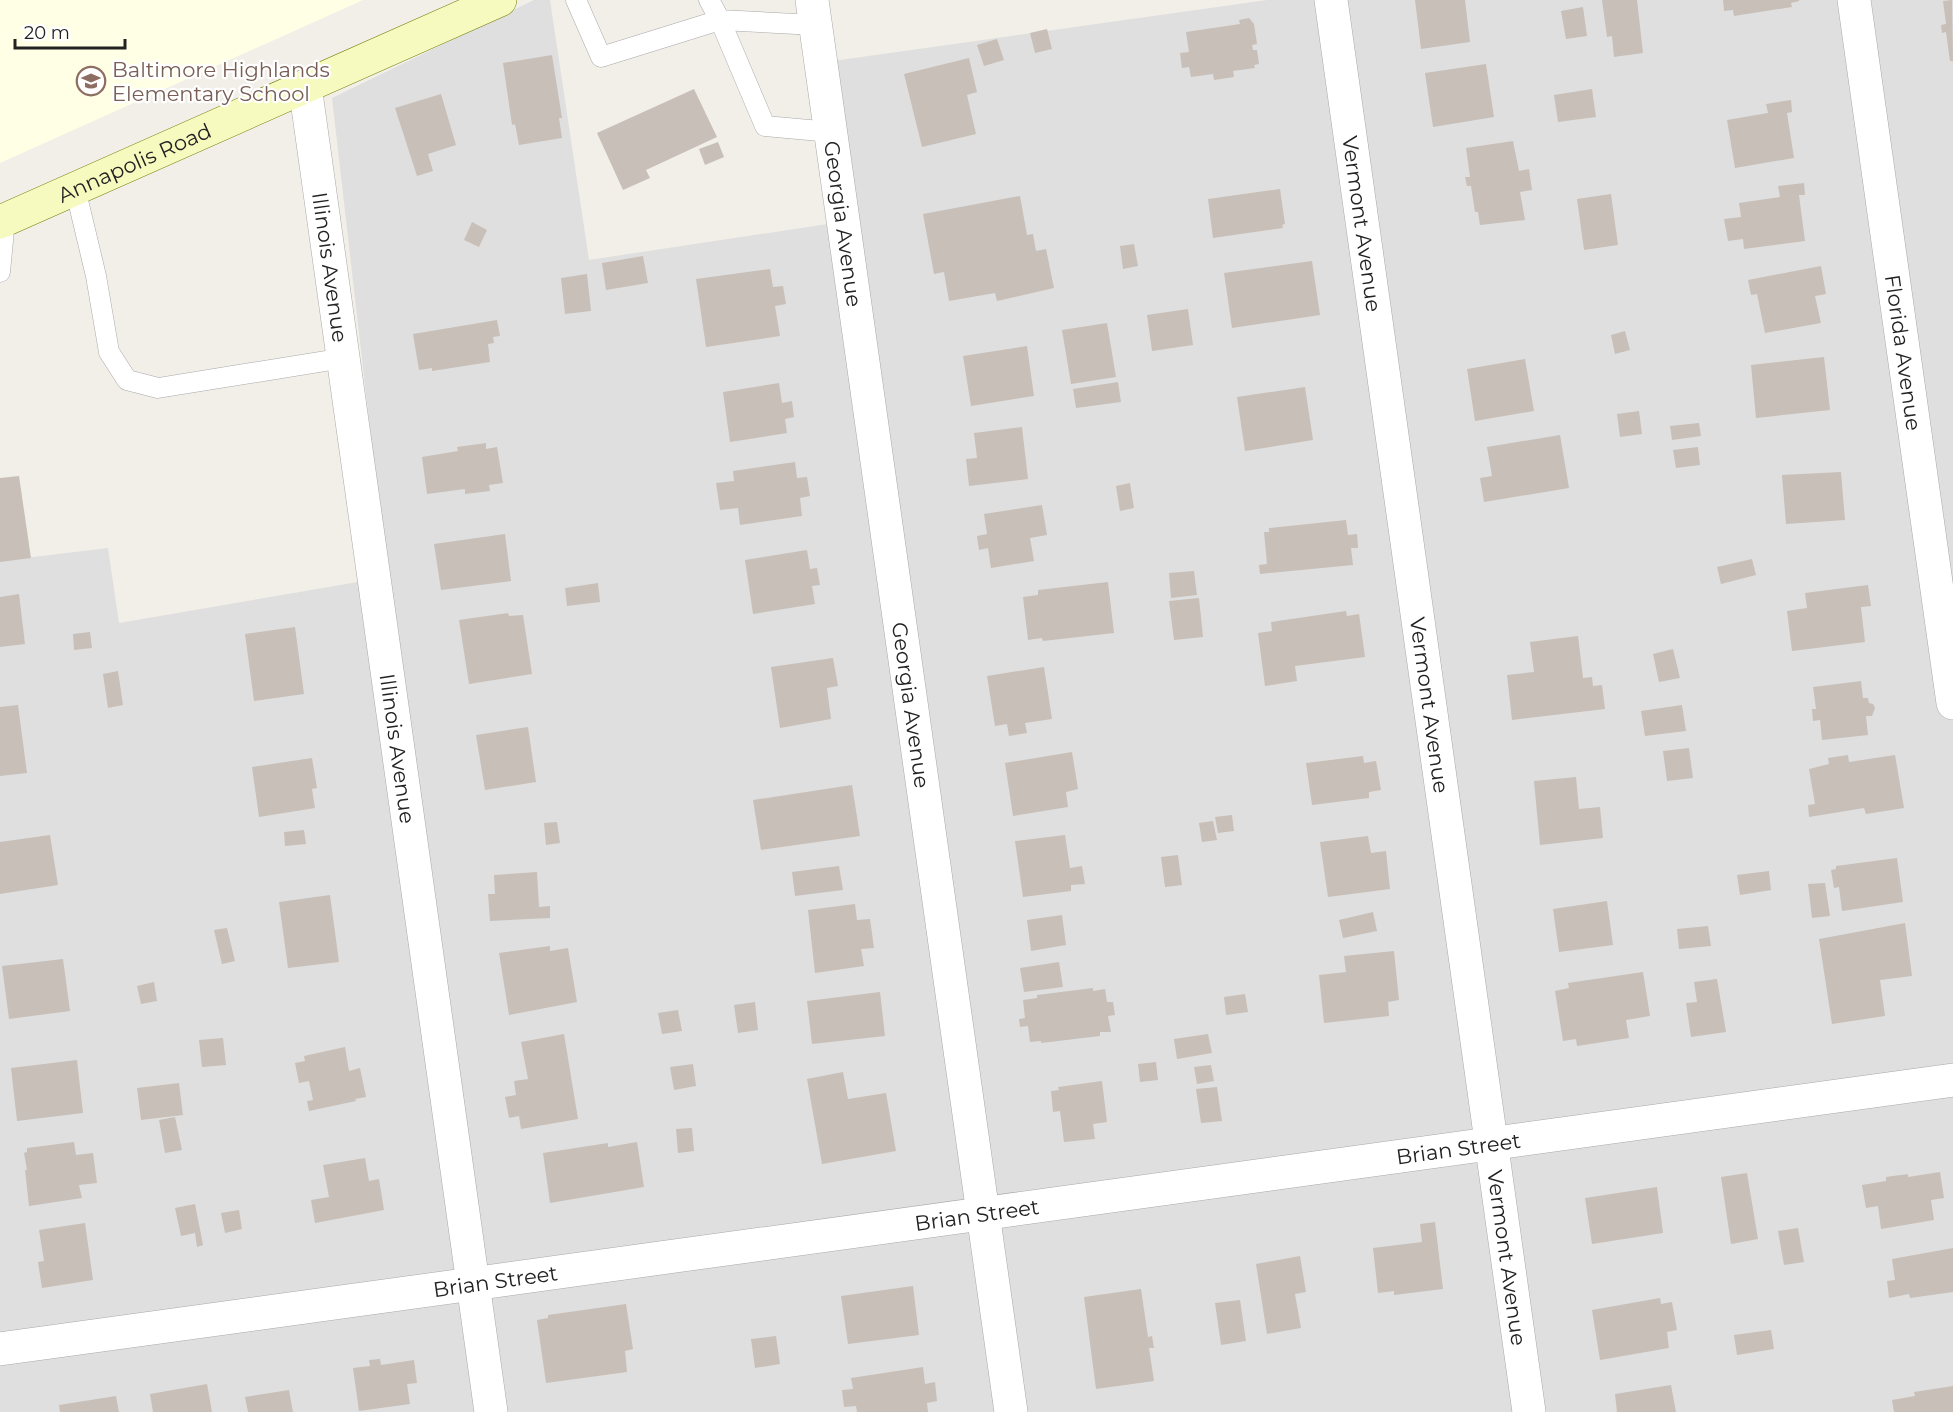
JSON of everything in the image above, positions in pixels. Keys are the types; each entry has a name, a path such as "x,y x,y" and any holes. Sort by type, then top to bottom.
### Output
{"main road":[{"name":"Annapolis Road","path":"2,220 500,0"}],"street":[{"name":"Vermont Avenue","path":"1331,0 1529,1412"},
{"name":"Florida Avenue","path":"1854,0 1953,703"},
{"name":"Georgia Avenue","path":"814,13 1011,1412"},
{"name":"Illinois Avenue","path":"305,86 491,1412"},
{"name":"Brian Street","path":"0,1349 1953,1080"}],"lane":[{"path":"576,0 601,57 720,20 814,13"},
{"path":"710,0 765,126 831,132"},
{"path":"75,188 96,276 109,352 127,380 158,388 344,358"},
{"path":"0,272 2,220"}],"shaded area":[{"name":"Baltimore Highlands Elementary School","path":"0,0 363,0 0,163"},
{"path":"534,0 550,0 589,260 854,220 833,61 1267,0 1953,0 1953,1412 0,1412 0,561 108,548 119,623 387,577 332,98"}],"building":[{"path":"1415,0 1465,0 1470,42 1421,49"},
{"path":"1602,0 1637,0 1643,53 1614,57 1612,36 1607,37"},
{"path":"1723,0 1799,1 1791,3 1792,7 1734,16 1733,10 1724,11"},
{"path":"1952,0 1953,61 1950,61 1946,32 1942,33 1941,25 1946,24 1943,1"},
{"path":"1583,7 1587,36 1566,39 1561,11"},
{"path":"1249,18 1254,24 1257,44 1252,45 1253,50 1257,50 1259,64 1254,65 1255,68 1233,71 1234,77 1214,80 1213,74 1191,77 1189,67 1182,68 1180,53 1189,52 1186,32 1240,24 1239,20"},
{"path":"1047,29 1052,49 1035,53 1030,33"},
{"path":"997,39 1004,60 984,66 977,45"},
{"path":"552,55 562,118 559,118 562,138 519,145 515,124 512,125 503,63"},
{"path":"969,58 977,92 967,95 976,134 922,147 904,74"},
{"path":"1486,64 1494,117 1433,127 1425,73"},
{"path":"694,89 717,137 646,170 650,178 623,190 597,133"},
{"path":"1592,89 1596,117 1558,122 1554,95"},
{"path":"441,94 456,145 428,154 433,171 417,176 395,108"},
{"path":"1791,100 1792,112 1787,113 1794,158 1735,168 1727,120 1768,113 1766,104"},
{"path":"1513,141 1519,171 1529,169 1532,190 1520,192 1525,220 1480,225 1478,212 1475,212 1471,186 1467,186 1465,177 1470,177 1466,148"},
{"path":"718,142 724,157 705,165 699,149"},
{"path":"1804,183 1805,195 1799,195 1805,241 1744,249 1743,239 1728,241 1724,219 1741,217 1739,203 1780,197 1778,186"},
{"path":"1280,189 1285,224 1282,225 1283,228 1213,238 1208,199"},
{"path":"1611,194 1618,245 1584,250 1577,199"},
{"path":"1020,196 1027,235 1033,234 1036,251 1046,249 1054,288 997,301 995,293 949,301 944,272 934,274 923,214"},
{"path":"472,222 487,230 479,247 464,240"},
{"path":"1134,244 1138,266 1123,269 1120,246"},
{"path":"643,256 648,283 606,290 602,263"},
{"path":"1312,261 1320,315 1232,328 1224,273"},
{"path":"1821,266 1826,294 1815,296 1821,323 1765,333 1757,294 1751,295 1748,280"},
{"path":"770,269 773,287 783,286 786,304 775,306 780,336 706,347 696,279"},
{"path":"587,274 591,311 565,314 561,278"},
{"path":"1188,309 1193,345 1152,351 1147,315"},
{"path":"497,320 500,336 493,337 494,343 488,344 490,362 432,371 432,368 419,370 413,334"},
{"path":"1107,323 1116,377 1071,384 1062,330"},
{"path":"1625,331 1630,350 1615,354 1611,335"},
{"path":"1027,346 1034,396 971,406 963,356"},
{"path":"1824,357 1830,410 1756,418 1751,365"},
{"path":"1525,359 1534,411 1475,421 1467,369"},
{"path":"1118,382 1121,402 1076,408 1073,389"},
{"path":"779,383 782,403 792,401 794,417 785,419 787,433 730,442 723,392"},
{"path":"1305,387 1313,440 1245,451 1237,397"},
{"path":"1639,411 1642,434 1620,437 1617,414"},
{"path":"1699,423 1701,436 1672,440 1670,426"},
{"path":"1022,427 1028,479 969,486 966,459 977,458 974,433"},
{"path":"1560,435 1569,488 1484,502 1480,478 1492,476 1487,447"},
{"path":"486,443 486,449 497,447 503,483 489,485 490,491 465,494 465,489 427,494 422,457 458,451 457,447"},
{"path":"1698,447 1700,465 1676,468 1673,450"},
{"path":"795,462 797,478 807,477 810,496 800,498 802,516 740,525 738,508 720,510 716,483 734,481 733,471"},
{"path":"1841,472 1845,520 1786,524 1782,475"},
{"path":"19,476 31,558 0,562 0,478"},
{"path":"1130,483 1134,508 1120,511 1116,486"},
{"path":"1042,505 1047,535 1030,538 1034,561 991,568 988,548 979,550 977,536 987,534 984,514"},
{"path":"1346,520 1348,535 1357,534 1358,548 1351,548 1353,565 1260,574 1259,565 1267,564 1264,532 1269,532 1269,528"},
{"path":"505,534 511,581 441,590 434,544"},
{"path":"807,550 810,569 817,568 820,585 812,586 815,604 753,614 745,560"},
{"path":"1752,559 1756,575 1721,584 1717,567"},
{"path":"1194,571 1197,595 1171,598 1169,573"},
{"path":"1108,582 1114,633 1043,641 1042,638 1028,640 1023,597 1038,595 1038,590"},
{"path":"598,583 600,602 567,606 565,588"},
{"path":"1868,585 1871,606 1861,607 1865,642 1792,651 1787,611 1807,608 1805,593"},
{"path":"19,594 25,644 0,647 0,597"},
{"path":"1199,598 1203,637 1174,640 1169,601"},
{"path":"1346,611 1347,616 1359,614 1365,657 1295,666 1297,681 1265,686 1258,633 1272,631 1271,622"},
{"path":"508,613 509,616 523,615 532,674 469,684 459,620"},
{"path":"295,627 304,694 254,701 245,634"},
{"path":"90,632 92,648 74,650 73,634"},
{"path":"1578,636 1583,678 1592,677 1593,686 1602,685 1605,709 1512,720 1507,675 1534,672 1530,642"},
{"path":"1673,649 1680,678 1659,682 1653,654"},
{"path":"833,658 838,686 827,688 831,719 780,728 771,667"},
{"path":"1044,667 1052,719 1025,723 1027,733 1009,736 1007,724 995,726 987,676"},
{"path":"118,671 123,705 108,708 103,674"},
{"path":"1861,681 1863,698 1868,698 1869,703 1875,708 1872,716 1866,716 1868,735 1822,740 1820,720 1813,721 1812,709 1816,709 1813,687"},
{"path":"18,705 27,773 0,776 0,707"},
{"path":"1682,705 1686,731 1645,736 1641,711"},
{"path":"528,727 536,782 485,790 476,735"},
{"path":"1689,748 1693,778 1667,781 1663,751"},
{"path":"1072,752 1078,789 1066,792 1068,807 1013,816 1005,763"},
{"path":"1848,755 1849,762 1895,755 1904,808 1866,814 1864,808 1809,817 1808,805 1815,804 1809,769 1829,764 1828,758"},
{"path":"1363,756 1364,763 1376,761 1381,790 1369,792 1369,798 1312,805 1306,763"},
{"path":"312,758 317,788 312,789 315,808 259,817 252,767"},
{"path":"1576,777 1579,809 1600,807 1603,838 1540,845 1534,781"},
{"path":"852,785 860,836 761,850 753,800"},
{"path":"1232,815 1234,831 1218,833 1215,817"},
{"path":"1213,821 1217,840 1202,842 1199,823"},
{"path":"557,822 560,843 546,845 544,823"},
{"path":"304,830 306,844 285,846 284,832"},
{"path":"50,835 58,885 0,894 0,842"},
{"path":"1065,835 1070,868 1082,866 1085,884 1071,885 1071,891 1023,897 1015,841"},
{"path":"1368,836 1371,853 1386,851 1390,889 1328,897 1320,842"},
{"path":"1178,855 1182,885 1165,887 1161,857"},
{"path":"1897,858 1903,902 1842,911 1839,887 1834,888 1831,870 1836,869 1836,866"},
{"path":"839,866 843,890 795,896 792,872"},
{"path":"1769,871 1771,890 1740,895 1737,875"},
{"path":"537,872 539,907 550,906 550,918 490,921 488,894 495,894 494,875"},
{"path":"1825,883 1830,916 1812,918 1808,884"},
{"path":"330,895 339,962 288,968 279,902"},
{"path":"1607,901 1613,945 1559,952 1553,909"},
{"path":"855,904 857,920 870,919 874,948 861,949 864,966 815,973 808,910"},
{"path":"1373,912 1377,931 1343,938 1339,920"},
{"path":"1062,915 1066,945 1031,951 1027,920"},
{"path":"1905,923 1912,976 1880,980 1885,1016 1832,1024 1819,939"},
{"path":"1708,926 1711,946 1679,949 1677,929"},
{"path":"227,928 235,961 222,964 214,930"},
{"path":"550,946 550,951 568,948 577,1002 509,1015 499,953"},
{"path":"1394,951 1399,1000 1388,1002 1389,1016 1324,1023 1319,975 1346,972 1344,956"},
{"path":"63,959 70,1011 9,1019 2,966"},
{"path":"1059,962 1063,987 1024,992 1020,968"},
{"path":"1643,972 1650,1016 1626,1020 1629,1038 1577,1046 1576,1039 1563,1041 1555,991 1569,988 1568,983"},
{"path":"1717,979 1726,1032 1691,1037 1686,1003 1697,1002 1694,982"},
{"path":"154,982 157,1001 141,1004 137,986"},
{"path":"1093,988 1093,991 1105,989 1107,1002 1113,1002 1115,1015 1108,1016 1111,1032 1100,1032 1100,1036 1041,1043 1041,1041 1030,1042 1028,1026 1020,1027 1019,1019 1025,1018 1023,1000 1037,998 1037,995"},
{"path":"880,992 885,1036 812,1044 807,1001"},
{"path":"1245,994 1248,1012 1226,1015 1224,997"},
{"path":"755,1002 758,1030 738,1033 734,1005"},
{"path":"678,1010 682,1031 662,1034 658,1013"},
{"path":"564,1034 578,1119 521,1129 519,1116 509,1118 505,1097 516,1095 514,1081 528,1079 521,1042"},
{"path":"1208,1034 1212,1053 1177,1059 1174,1039"},
{"path":"223,1038 226,1065 202,1067 199,1040"},
{"path":"345,1047 349,1071 360,1068 366,1097 309,1111 307,1101 313,1100 309,1081 299,1083 295,1063 305,1061 304,1056"},
{"path":"77,1060 83,1113 17,1121 11,1068"},
{"path":"1156,1062 1158,1080 1140,1082 1138,1064"},
{"path":"693,1064 696,1086 674,1090 670,1067"},
{"path":"1211,1065 1214,1081 1197,1084 1194,1067"},
{"path":"843,1072 848,1099 886,1093 896,1151 822,1164 807,1079"},
{"path":"1102,1081 1107,1122 1093,1124 1095,1139 1064,1142 1060,1111 1053,1112 1051,1091 1059,1090 1058,1087"},
{"path":"179,1083 183,1115 141,1120 137,1088"},
{"path":"1217,1087 1222,1121 1201,1123 1196,1089"},
{"path":"175,1117 182,1150 165,1153 159,1120"},
{"path":"692,1128 694,1151 678,1153 676,1129"},
{"path":"74,1142 76,1155 93,1153 97,1183 79,1185 82,1198 29,1206 24,1153 27,1152 27,1148"},
{"path":"637,1142 644,1187 550,1203 543,1153 608,1143 608,1147"},
{"path":"365,1158 369,1181 379,1179 384,1210 315,1223 311,1200 329,1197 323,1165"},
{"path":"1940,1172 1944,1198 1931,1200 1934,1220 1881,1229 1878,1206 1866,1208 1862,1185 1886,1181 1886,1177 1908,1174 1908,1177"},
{"path":"1747,1173 1758,1239 1731,1244 1721,1177"},
{"path":"1657,1187 1663,1233 1592,1244 1585,1198"},
{"path":"195,1204 203,1245 197,1247 195,1233 181,1236 175,1208"},
{"path":"239,1210 242,1229 225,1233 221,1213"},
{"path":"1435,1222 1443,1289 1394,1295 1394,1291 1378,1293 1373,1248 1422,1242 1420,1224"},
{"path":"85,1223 93,1280 42,1288 38,1262 44,1261 39,1230"},
{"path":"1798,1228 1804,1262 1784,1265 1778,1231"},
{"path":"1953,1248 1953,1292 1910,1298 1909,1294 1889,1298 1887,1281 1895,1280 1892,1259"},
{"path":"1300,1256 1306,1292 1295,1294 1301,1328 1267,1334 1256,1264"},
{"path":"913,1286 919,1335 848,1344 841,1296"},
{"path":"1141,1289 1148,1337 1152,1336 1154,1348 1149,1348 1154,1381 1096,1389 1084,1297"},
{"path":"1660,1298 1661,1304 1672,1302 1677,1330 1667,1332 1669,1348 1600,1360 1592,1310"},
{"path":"1240,1300 1246,1341 1221,1345 1215,1303"},
{"path":"626,1304 633,1349 625,1351 627,1372 546,1383 537,1320 548,1318 548,1315"},
{"path":"1771,1330 1774,1349 1737,1355 1734,1335"},
{"path":"776,1336 780,1364 755,1368 751,1339"},
{"path":"380,1359 381,1365 414,1360 417,1383 407,1384 410,1404 359,1411 353,1368 370,1366 369,1360"},
{"path":"923,1367 925,1384 935,1382 937,1401 927,1403 928,1412 857,1412 856,1406 844,1407 842,1390 853,1389 851,1378"},
{"path":"207,1384 212,1412 153,1412 150,1394"},
{"path":"1671,1385 1676,1412 1617,1412 1615,1394"},
{"path":"1953,1386 1953,1412 1894,1412 1892,1400 1915,1396 1914,1392"},
{"path":"289,1390 293,1412 248,1412 245,1397"},
{"path":"116,1396 119,1412 60,1412 59,1405"}],"place":[{"name":"Baltimore Highlands Elementary School","path":"91,81"}]}
